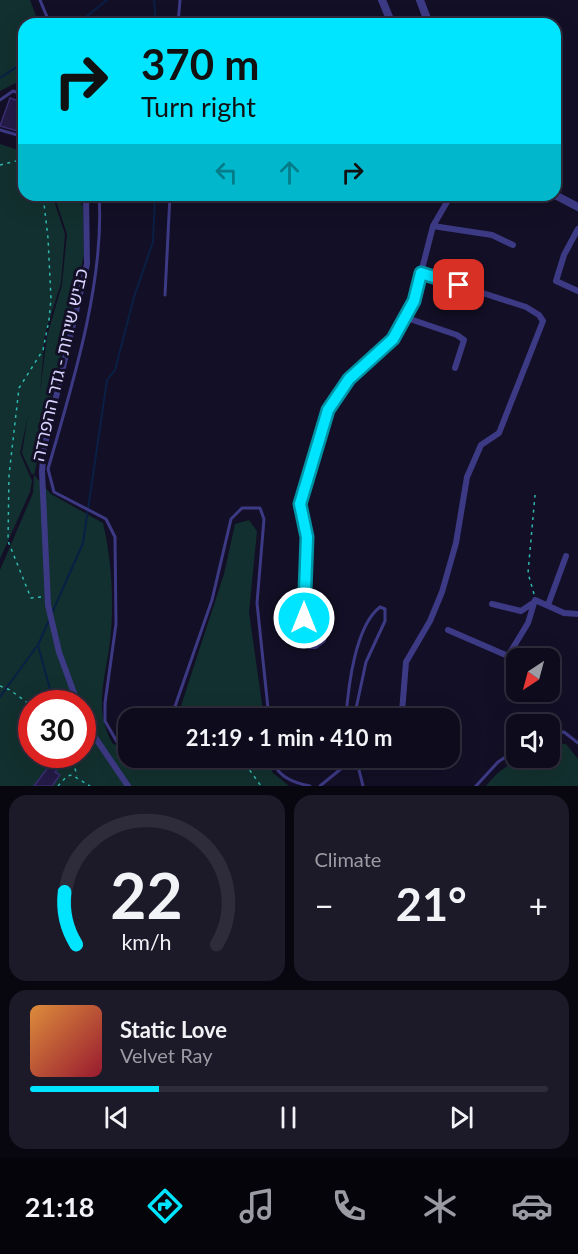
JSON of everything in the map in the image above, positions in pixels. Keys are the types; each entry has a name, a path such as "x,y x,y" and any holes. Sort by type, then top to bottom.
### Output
{"street":[{"path":"382,0 390,18"},
{"path":"420,0 427,18"},
{"path":"561,198 578,207"},
{"path":"73,690 59,652 48,597 42,471 44,449 87,264 86,201"},
{"path":"323,636 323,640 315,646 310,646 306,642 304,597 307,537 300,504 304,487 333,400 361,367 387,347 407,318 433,226 448,201"},
{"path":"433,226 492,235 513,245"},
{"path":"578,229 564,255 556,281 578,291"},
{"path":"402,708 406,662 430,621 442,592 456,543 467,477 481,445 499,433 543,321 539,315 526,307 421,273"},
{"path":"407,318 457,335 464,340 455,368"},
{"path":"548,604 566,556"},
{"path":"492,604 521,610 528,609 535,600"},
{"path":"535,600 564,613 578,614"},
{"path":"448,630 508,656 528,623 535,600"},
{"path":"96,737 128,786"}],"lane":[{"path":"40,0 48,18"},
{"path":"178,18 180,0"},
{"path":"0,100 14,91 18,93"},
{"path":"0,130 18,135"},
{"name":"כביש שירות - גדר ההפרדה","path":"100,201 102,226 93,298 48,469 54,492 106,519 115,537 116,624 105,704 105,721 118,742"},
{"path":"165,295 170,201"},
{"path":"174,708 212,600 231,519 242,508 256,506 260,508 264,519 257,603 268,708"},
{"path":"347,708 348,681 366,624 371,614 380,607 385,609 385,621 366,662 356,708"},
{"path":"560,732 564,732 578,743"},
{"path":"476,786 506,757"},
{"path":"277,768 291,782 310,786"},
{"path":"320,786 342,768"},
{"path":"358,768 363,786"}],"path":[{"path":"0,165 18,160"},
{"path":"43,201 48,238 50,309 43,350 19,388 9,475 8,541 31,598 48,597"},
{"path":"535,495 528,573 535,600"},
{"path":"0,686 18,696"},
{"path":"107,755 118,757"},
{"path":"75,768 78,777"},
{"path":"248,768 261,786"},
{"path":"58,786 67,776 78,777 90,786"}],"green space":[{"path":"0,0 30,0 37,18 18,18 18,84 0,91"},
{"path":"0,144 18,150 18,201 54,201 65,234 61,283 45,334 40,393 47,336 62,285 67,234 56,201 79,201 83,206 84,255 34,475 22,453 28,415 20,453 32,481 30,492 0,559"},
{"path":"34,475 51,494 103,523 110,563 112,605 102,703 106,730 113,744 118,745 118,768 271,768 272,772 289,786 0,786 0,570 33,493"},
{"path":"249,520 257,531 249,612 263,708 180,708 224,574 235,524"},
{"path":"560,744 566,744 578,759 578,786 486,786 506,768 560,768"}],"building":[{"path":"10,98 18,101 18,131 0,126"},
{"path":"48,768 58,768 55,772 60,775 52,786 34,786"}],"waterway":[{"path":"84,18 107,0"},
{"path":"154,0 156,18"},
{"path":"0,78 18,66"},
{"path":"52,613 83,543 107,380 115,370 134,297 153,242 155,201"},
{"path":"50,618 38,645 50,690"},
{"path":"0,697 37,646"}],"route":[{"path":"304,618 307,537 300,504 328,410 349,379 387,347 393,339 407,318 421,273 459,285"}]}
